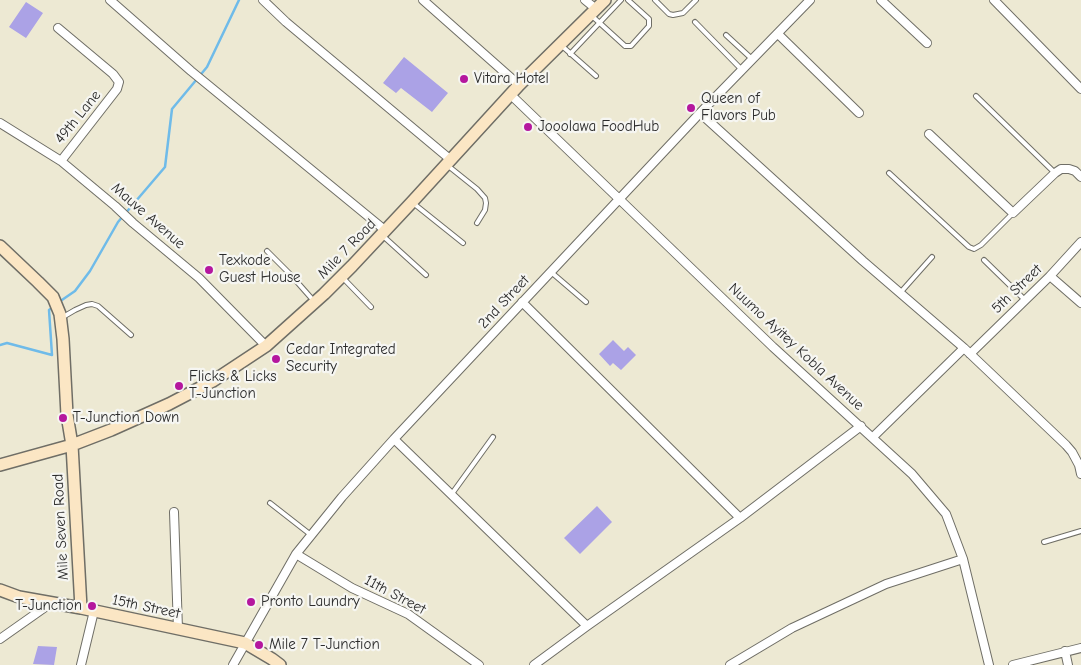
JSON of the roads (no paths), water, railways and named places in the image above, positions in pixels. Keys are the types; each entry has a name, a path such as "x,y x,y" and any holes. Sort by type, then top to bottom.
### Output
{"street":[{"path":"110,0 191,71 384,233"},
{"path":"263,0 449,162"},
{"path":"423,0 519,85"},
{"path":"585,0 596,16"},
{"name":"Mile 7 Road","path":"0,465 72,445 111,430 169,404 213,381 266,346 341,277 384,233 519,85 579,27 596,16 605,0"},
{"name":"2nd Street","path":"233,665 296,554 342,497 522,302 700,113 810,0"},
{"path":"881,0 927,43"},
{"path":"994,0 1081,89"},
{"name":"49th Lane","path":"58,28 113,74 119,82 117,89 61,160"},
{"path":"778,34 859,113"},
{"name":"Nuumo Ayitey Kobla Avenue","path":"511,95 773,347 912,474 946,514 963,559 989,665"},
{"path":"700,113 856,255 967,351 1066,444 1072,452 1081,474"},
{"name":"Mauve Avenue","path":"0,123 61,160 199,278 266,346"},
{"path":"930,134 1013,213 1061,169 1075,171 1081,177"},
{"name":"5th Street","path":"873,437 1026,300 1081,242"},
{"name":"Mile Seven Road","path":"0,246 53,297 60,316 67,415 72,445 81,608"},
{"path":"1050,276 1081,303"},
{"path":"522,302 740,518"},
{"path":"534,665 740,518 861,426"},
{"path":"394,440 587,626"},
{"path":"174,512 178,629"},
{"name":"11th Street","path":"296,554 352,588 408,614 479,665"},
{"path":"730,665 792,628 886,584 963,559"},
{"name":"15th Street","path":"0,590 19,597 81,608 245,643 272,658 280,665"},
{"path":"0,639 50,603"},
{"path":"81,665 94,611"},
{"path":"1014,665 1081,648"},
{"path":"1065,651 1068,665"}],"lane":[{"path":"570,54 588,35 596,16 621,0"},
{"path":"596,16 625,46 633,45 648,26 649,19 628,0"},
{"path":"655,0 669,14 673,15 682,13 696,0"},
{"path":"695,22 742,70"},
{"path":"579,27 588,35"},
{"path":"726,35 753,60"},
{"path":"560,45 596,76"},
{"path":"976,96 1055,173"},
{"path":"449,162 485,198 485,210 477,223"},
{"path":"889,173 974,249 981,245 1013,213"},
{"path":"412,202 464,243"},
{"path":"384,233 426,275"},
{"path":"267,252 315,302"},
{"path":"900,293 932,257"},
{"path":"984,260 1026,300"},
{"path":"551,272 586,302"},
{"path":"341,277 371,307"},
{"path":"60,316 92,304 98,306 131,335"},
{"path":"451,495 493,437"},
{"path":"270,503 311,535"},
{"path":"1044,542 1081,531"}],"waterway":[{"path":"59,302 75,291 90,271 118,222 165,167 172,109 207,67 239,0"},
{"path":"0,345 7,343 52,355 49,310 53,307"}],"place":[{"name":"Vitara Hotel","path":"464,79"},
{"name":"Queen of Flavors Pub","path":"691,108"},
{"name":"Jooolawa FoodHub","path":"528,127"},
{"name":"Texkode Guest House","path":"209,270"},
{"name":"Cedar Integrated Security","path":"276,359"},
{"name":"Flicks & Licks T-Junction","path":"179,386"},
{"name":"T-Junction Down","path":"63,418"},
{"name":"Pronto Laundry","path":"251,602"},
{"name":"T-Junction","path":"92,606"},
{"name":"Mile 7 T-Junction","path":"259,645"}]}
